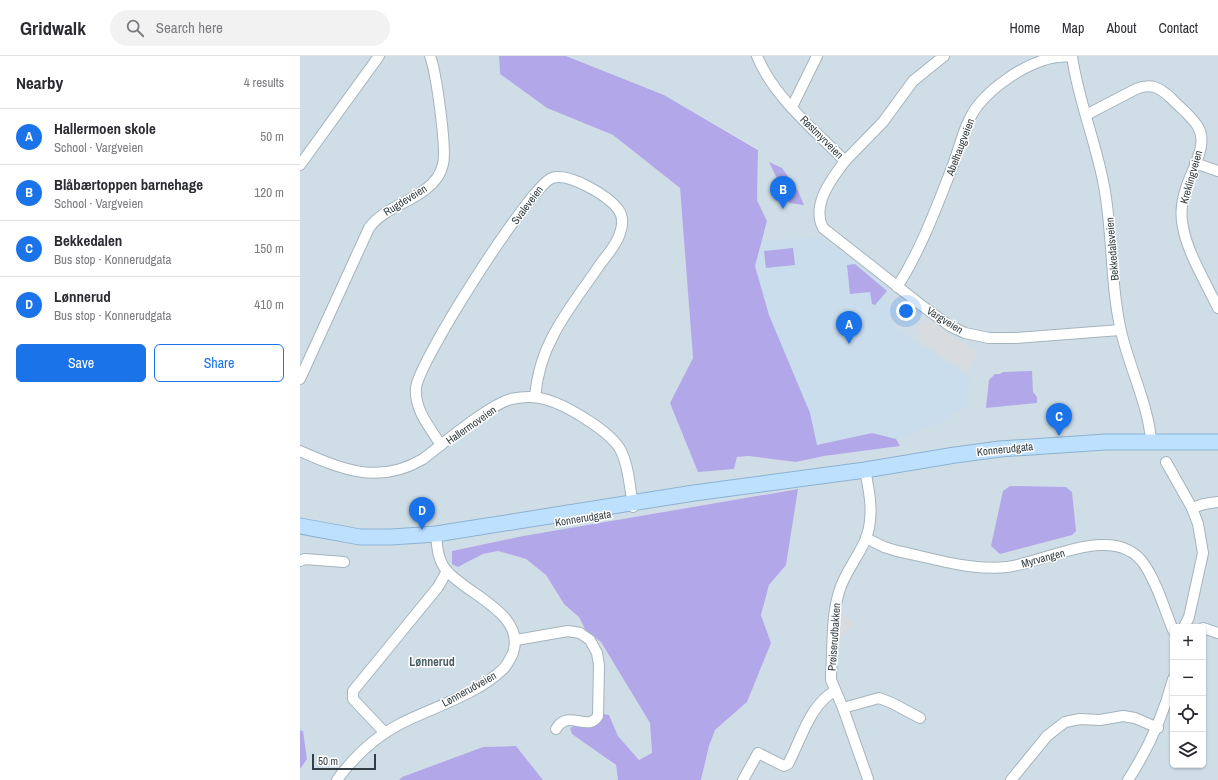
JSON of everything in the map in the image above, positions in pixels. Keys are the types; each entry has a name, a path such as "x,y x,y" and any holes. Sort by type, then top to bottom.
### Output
{"main road":[{"name":"Konnerudgata","path":"300,536 361,545 437,538 955,455 1029,446 1106,442 1218,442"},
{"name":"Konnerudgata","path":"300,526 360,537 437,538"}],"street":[{"path":"300,165 379,56"},
{"name":"Rugdeveien","path":"300,379 369,228 381,215 426,189 442,169 444,146 434,72 430,56"},
{"name":"Røstmyrveien","path":"757,56 772,83 792,107 845,161 883,122 913,81 944,56"},
{"path":"792,107 817,56"},
{"name":"Bekkedalsveien","path":"1071,56 1105,187 1110,222 1116,307 1120,330 1148,418 1151,442"},
{"name":"Abelhaugveien","path":"897,286 914,258 934,212 967,127 979,104 1004,82 1030,66 1044,60 1071,56"},
{"name":"Kreklingveien","path":"1086,115 1144,86 1156,86 1198,126 1201,142 1182,202 1183,228 1218,308"},
{"name":"Vargveien","path":"845,161 826,191 819,210 823,228 950,326 974,336 989,338 1015,338 1120,330"},
{"path":"1195,164 1218,171"},
{"name":"Svaleveien","path":"441,446 420,411 416,388 420,373 464,296 514,223 542,185 548,179 560,176 574,179 614,206 620,214 622,226 614,246 567,311 553,335 538,374 535,397"},
{"name":"Hallermoveien","path":"300,451 351,470 374,474 395,471 411,466 502,403 520,398 535,397 546,399 568,410 604,432 614,441 621,451 625,461 633,506"},
{"path":"1166,462 1192,508 1198,524 1203,553 1185,624"},
{"name":"Prøiserudbakken","path":"865,470 871,512 866,538 844,579 836,602 831,675 835,691 843,708 870,780"},
{"path":"1192,508 1218,502"},
{"path":"437,538 439,556 447,571 500,612 508,621 516,640 573,631 586,636 594,646 599,665 598,716 590,722 564,720 559,723 556,729"},
{"name":"Myrvangen","path":"866,538 884,547 897,551 982,568 1023,564 1100,544 1116,545 1131,552 1143,562 1158,590 1171,624"},
{"path":"300,561 344,562"},
{"path":"385,733 355,701 353,691 438,587 447,571"},
{"path":"1206,629 1218,633"},
{"name":"Lønnerudveien","path":"337,780 367,747 385,733 452,700 494,677 508,663 516,640"},
{"path":"1128,780 1144,756 1158,728 1170,689"},
{"path":"743,780 758,753 784,766 788,764 813,715 828,695 835,691"},
{"path":"843,708 879,698 892,703 920,718"},
{"path":"1011,780 1047,736 1065,722 1080,719 1100,720 1123,716 1135,718 1158,728"}],"shaded area":[{"path":"300,56 499,56 500,74 547,108 613,135 680,188 693,358 670,404 734,469 737,457 749,456 796,462 824,456 900,446 872,433 817,445 769,315 755,266 767,221 757,200 758,149 664,95 566,56 1218,56 1218,780 701,780 709,746 715,730 747,702 771,643 761,615 769,585 786,565 797,489 523,536 452,551 458,567 483,554 498,551 526,559 546,575 564,603 579,617 586,631 601,642 650,723 652,753 639,760 618,736 609,715 598,722 577,725 570,729 616,766 618,780 543,780 516,746 483,747 402,777 399,780 300,780 300,769 307,759 303,731 300,730"},
{"path":"499,56 566,56 664,95 758,150 757,200 767,221 755,266 769,315 810,413 817,445 872,433 896,439 900,446 824,456 796,462 749,456 737,457 734,469 698,472 670,403 693,358 680,188 613,135 547,108 500,74"},
{"path":"769,162 782,168 798,191 804,205 789,203"},
{"path":"822,238 888,288 884,299 898,311 890,317 899,331 971,379 966,407 939,423 896,439 872,433 817,445 810,413 769,315 755,266 759,240"},
{"path":"793,248 795,265 766,268 764,251"},
{"path":"855,264 887,291 875,305 872,304 870,292 850,294 847,265"},
{"path":"925,317 978,353 966,372 918,339 921,333 916,330"},
{"path":"1032,371 1033,392 1037,397 1037,403 986,408 989,380 995,374 1000,374 1003,372"},
{"path":"1010,486 1066,487 1072,492 1076,531 1072,535 1000,554 991,546 1003,491"},
{"path":"798,489 786,565 769,585 761,615 771,643 747,702 715,730 709,746 701,780 618,780 616,765 572,734 570,728 577,725 598,722 604,714 609,715 618,736 639,760 652,753 650,723 601,642 586,631 579,617 564,604 546,575 526,559 498,551 483,554 458,567 452,564 452,551 523,536"},
{"path":"846,615 853,624 836,643 834,623"},
{"path":"300,730 303,731 307,759 300,769"},
{"path":"516,746 543,780 399,780 402,777 483,747"}],"place":[{"name":"Blåbærtoppen barnehage","path":"783,209"},
{"name":"Hallermoen skole","path":"849,344"},
{"name":"Bekkedalen","path":"1059,436"},
{"name":"Lønnerud","path":"422,530"}],"district":[{"name":"Lønnerud","path":"432,662"}]}
